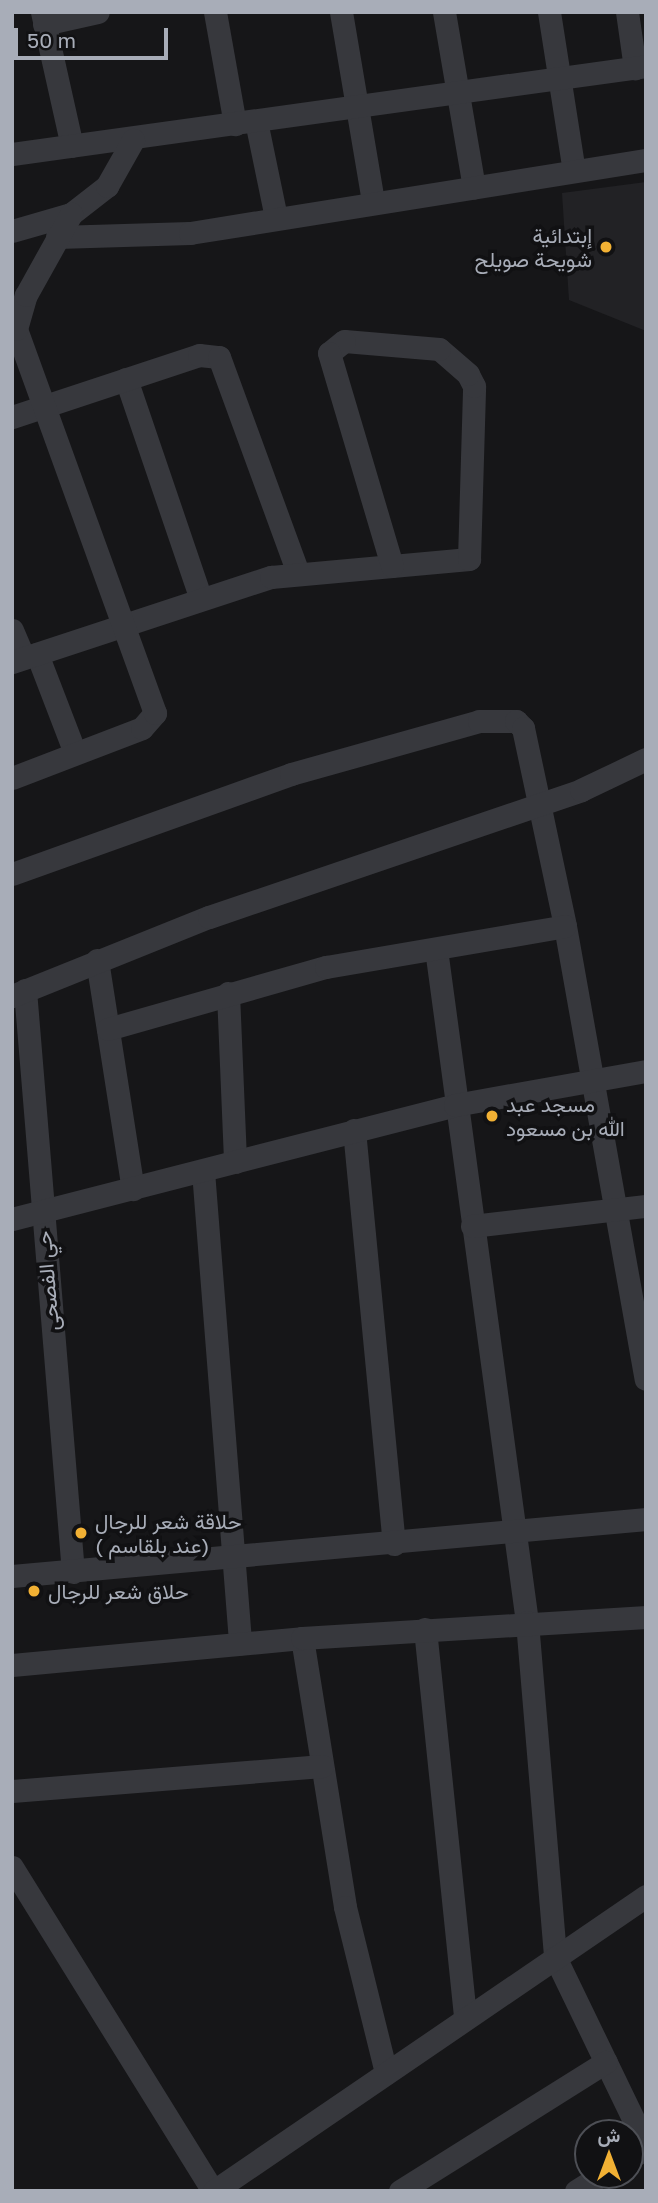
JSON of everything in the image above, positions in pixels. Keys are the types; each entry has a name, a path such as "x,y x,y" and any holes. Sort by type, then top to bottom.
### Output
{"street":[{"path":"72,146 43,18 99,12"},
{"path":"215,12 276,218"},
{"path":"341,12 373,202"},
{"path":"444,12 474,187"},
{"path":"550,12 562,76 574,171"},
{"path":"12,154 134,140 459,88 640,67 627,12"},
{"path":"12,231 71,214 107,186 134,140"},
{"path":"58,237 150,237 646,160"},
{"path":"14,772 142,728 155,713 42,407 16,329 71,214"},
{"path":"24,658 201,599 298,573 392,566 469,559 474,386 459,362 439,349 344,341 329,353 392,566"},
{"path":"12,417 199,355 223,361 298,573"},
{"path":"126,379 201,599"},
{"path":"12,630 75,753"},
{"path":"12,874 291,774 495,718 523,728 565,926 646,1379"},
{"path":"18,993 97,960 540,803 646,759"},
{"path":"108,1029 326,967 565,926"},
{"path":"436,950 527,1622 555,1957 646,2146"},
{"path":"97,960 134,1189"},
{"name":"حي الفصحى","path":"18,993 73,1572"},
{"path":"228,993 235,1162"},
{"path":"12,1219 455,1105 646,1071"},
{"path":"354,1130 394,1544"},
{"path":"203,1171 240,1644"},
{"path":"472,1226 646,1206"},
{"path":"12,1576 515,1534 646,1519"},
{"path":"12,1665 302,1638 527,1622 645,1617 646,1628"},
{"path":"425,1629 464,2018"},
{"path":"302,1638 361,1991 386,2073"},
{"path":"12,1791 322,1766"},
{"path":"12,1867 213,2191 646,1896"},
{"path":"400,2191 606,2062"}],"shaded area":[{"name":"إبتدائية شويحة صويلح","path":"646,182 646,331 569,300 562,193"}],"place":[{"name":"إبتدائية شويحة صويلح","path":"606,247"},
{"name":"مسجد عبد الله بن مسعود","path":"492,1116"},
{"name":"حلاقة شعر للرجال ( عند بلقاسم)","path":"81,1533"},
{"name":"حلاق شعر للرجال","path":"34,1591"}]}
